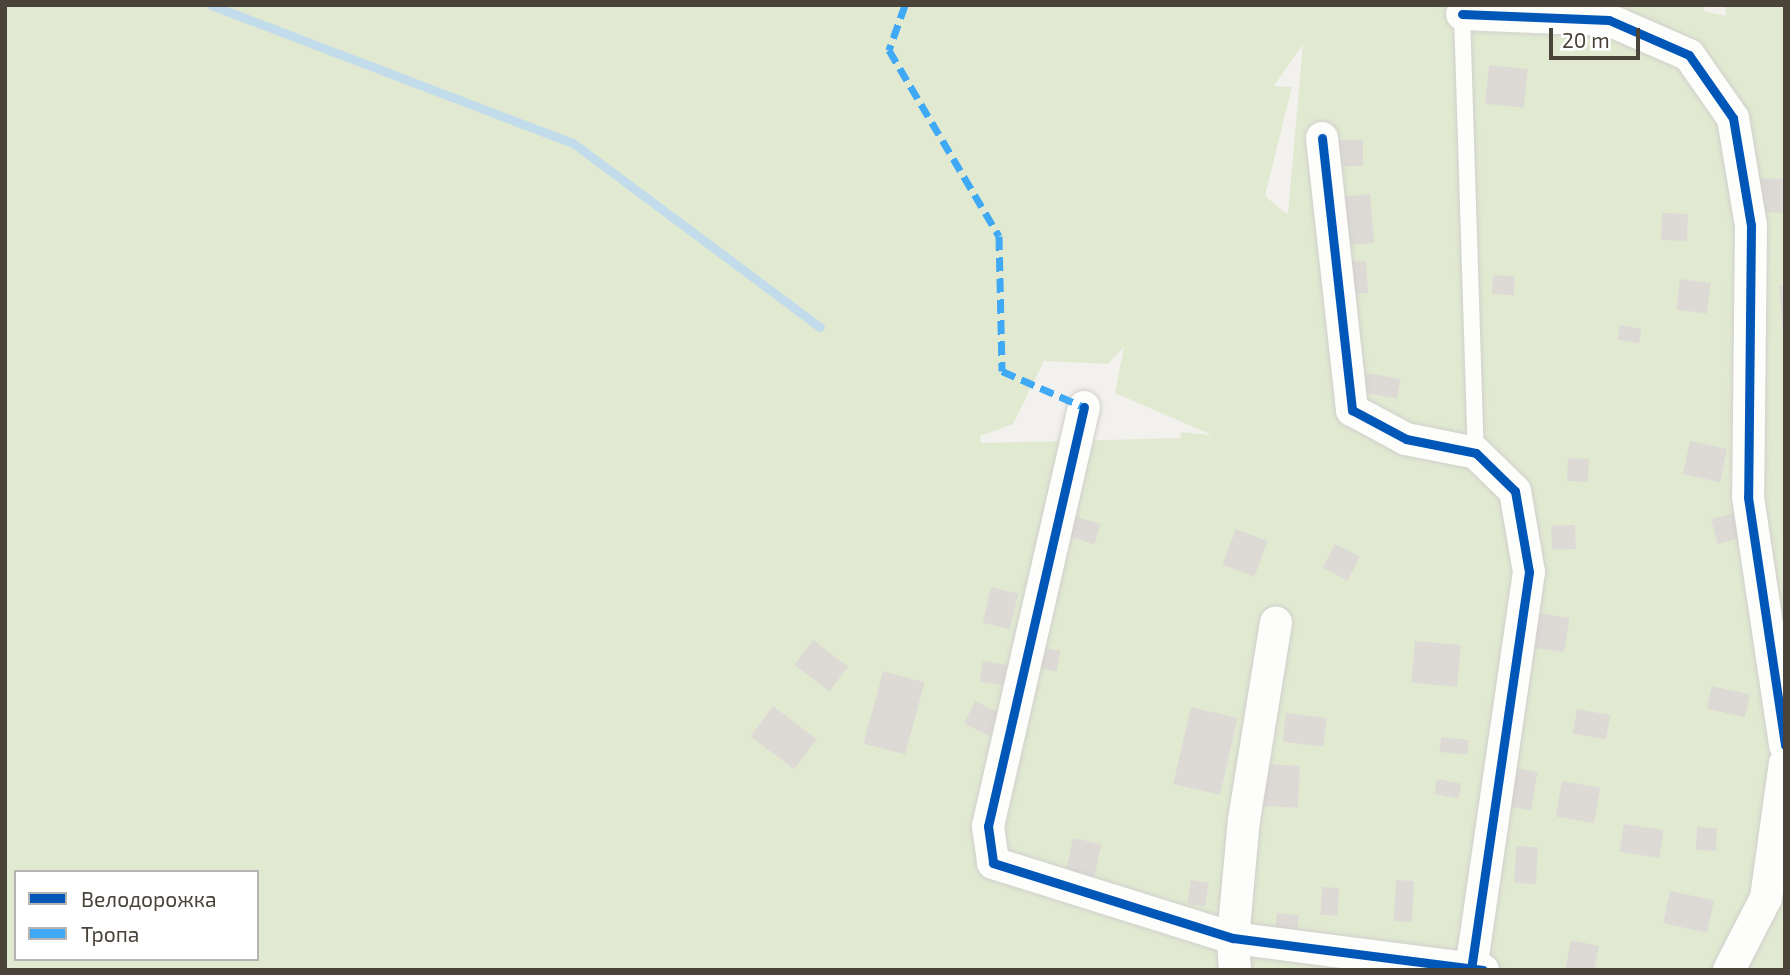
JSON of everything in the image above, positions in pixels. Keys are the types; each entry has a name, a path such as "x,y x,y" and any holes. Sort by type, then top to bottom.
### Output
{"street":[{"path":"1462,14 1609,20 1689,55 1733,118 1751,225 1748,497 1785,745"},
{"path":"1084,407 988,826 993,863 1233,937 1478,967 1529,572 1515,491 1476,453 1406,439 1352,410 1322,138"},
{"path":"1235,970 1233,937 1244,820 1276,623"},
{"path":"1729,970 1766,898 1785,763"}],"lane":[{"path":"1462,14 1476,453"}],"green space":[{"path":"5,5 1707,5 1703,11 1726,16 1725,5 1785,5 1785,760 1771,917 1785,883 1785,970 5,970","holes":["1303,44 1288,213 1265,196 1292,87 1274,86","1124,347 1115,393 1212,435 1181,432 1181,438 981,443 980,436 1013,424 1044,361 1108,364"]}],"building":[{"path":"1489,65 1528,69 1524,108 1485,104"},
{"path":"1339,140 1363,140 1363,166 1339,166"},
{"path":"1757,178 1785,179 1784,213 1756,212"},
{"path":"1370,194 1374,243 1343,246 1339,197"},
{"path":"1662,213 1688,214 1687,241 1661,240"},
{"path":"1366,261 1368,293 1350,294 1348,262"},
{"path":"1493,275 1515,276 1514,295 1492,294"},
{"path":"1680,279 1711,283 1707,314 1676,310"},
{"path":"1785,285 1785,336 1783,336 1779,286"},
{"path":"1620,325 1642,329 1639,344 1617,340"},
{"path":"1367,373 1400,379 1397,399 1364,393"},
{"path":"1690,441 1727,449 1720,482 1683,474"},
{"path":"1568,458 1589,459 1588,482 1567,481"},
{"path":"1733,513 1740,538 1718,544 1711,519"},
{"path":"1071,515 1101,524 1095,544 1065,535"},
{"path":"1575,525 1576,549 1552,550 1551,526"},
{"path":"1236,529 1268,541 1254,577 1222,564"},
{"path":"1335,544 1360,557 1348,581 1323,568"},
{"path":"991,587 1018,593 1010,629 983,623"},
{"path":"1532,612 1570,618 1564,653 1527,647"},
{"path":"813,640 848,666 829,691 794,665"},
{"path":"1415,641 1461,645 1457,687 1411,683"},
{"path":"1040,647 1061,651 1057,672 1036,668"},
{"path":"983,661 1007,665 1003,685 980,682"},
{"path":"883,671 925,682 905,755 864,743"},
{"path":"1712,686 1750,695 1745,717 1707,708"},
{"path":"975,701 1000,713 989,736 964,723"},
{"path":"773,706 817,739 794,769 750,736"},
{"path":"1191,707 1238,718 1220,795 1173,784"},
{"path":"1577,709 1610,715 1606,740 1573,734"},
{"path":"1286,713 1327,718 1323,747 1282,742"},
{"path":"1441,737 1469,740 1467,755 1439,752"},
{"path":"1264,764 1300,766 1298,808 1262,806"},
{"path":"1515,768 1538,772 1531,810 1508,806"},
{"path":"1437,779 1462,784 1459,798 1434,794"},
{"path":"1562,781 1600,788 1594,823 1556,816"},
{"path":"1624,824 1664,830 1659,858 1620,852"},
{"path":"1697,827 1717,828 1716,851 1696,850"},
{"path":"1073,838 1101,844 1093,883 1065,877"},
{"path":"1516,846 1538,847 1536,884 1514,883"},
{"path":"1191,880 1209,883 1205,907 1187,904"},
{"path":"1396,880 1414,881 1412,922 1394,921"},
{"path":"1322,887 1339,888 1338,916 1321,915"},
{"path":"1670,891 1714,900 1707,933 1663,923"},
{"path":"1277,913 1299,915 1298,930 1276,928"},
{"path":"1571,940 1599,946 1594,970 1565,970"}],"waterway":[{"path":"211,5 573,143 820,327"}],"marked path":[{"path":"905,5 889,50 999,236 1002,371 1084,407"}],"cycle path":[{"path":"1462,14 1609,20 1689,55 1733,118 1751,225 1748,497 1785,745"},
{"path":"1322,138 1352,410 1406,439 1476,453 1515,491 1529,572 1472,965"},
{"path":"1084,407 988,826 993,863 1233,938 1483,970"}]}
